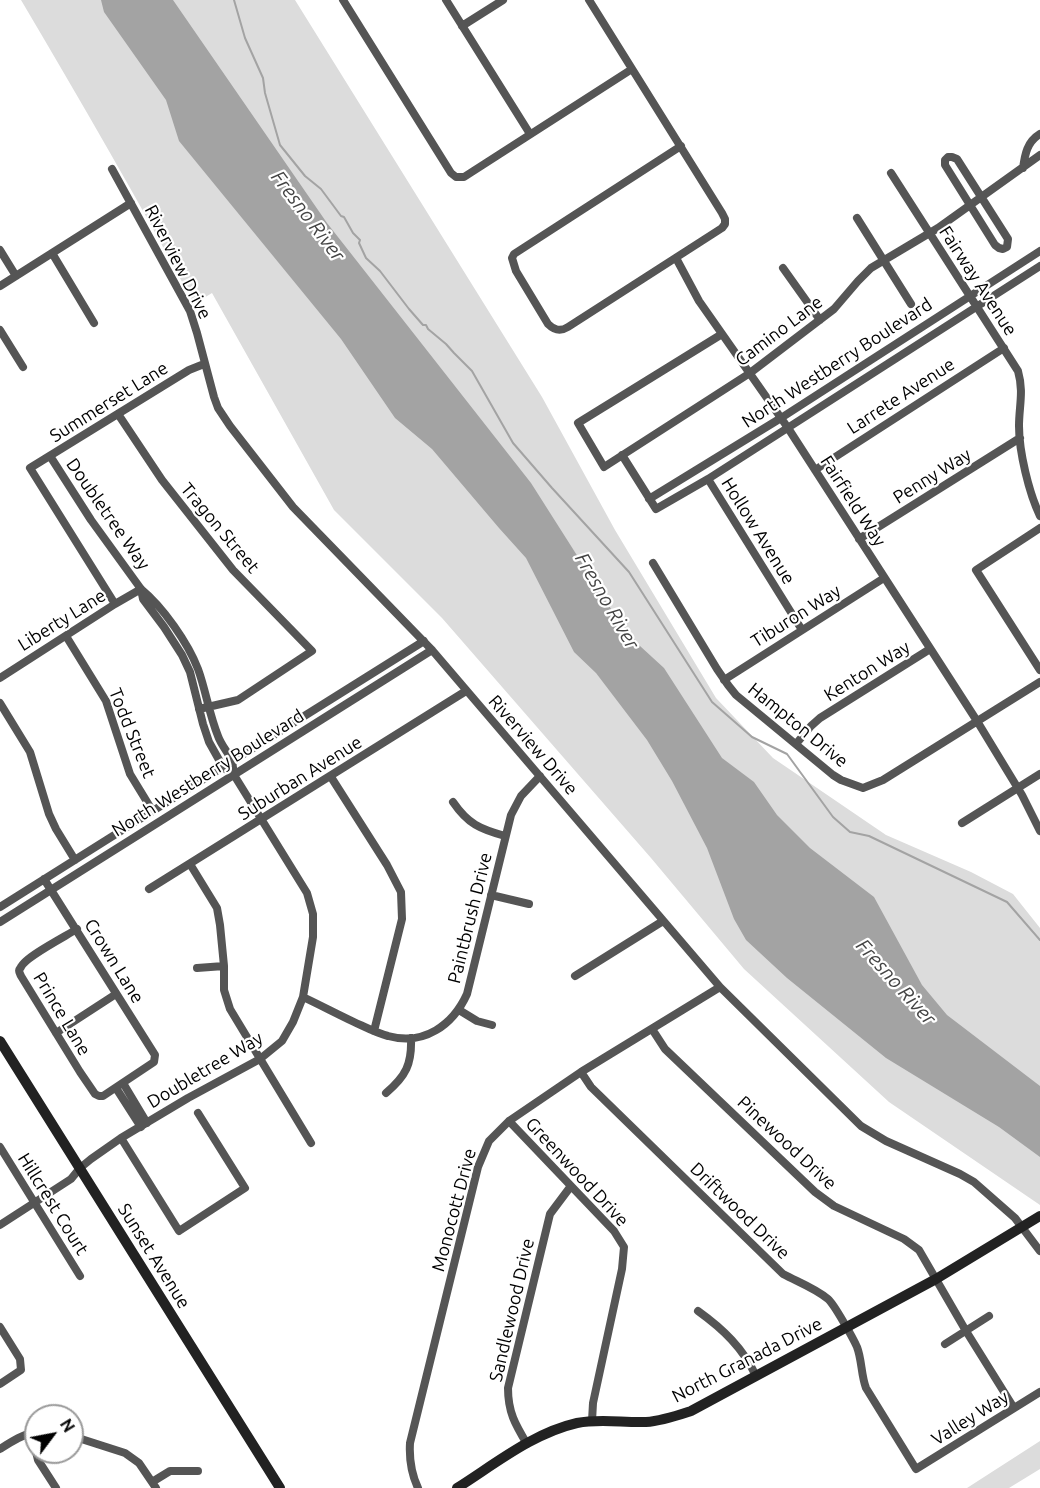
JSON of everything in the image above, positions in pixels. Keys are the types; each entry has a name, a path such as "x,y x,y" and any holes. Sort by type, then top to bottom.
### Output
{"street":[{"path":"343,0 451,173 456,177 464,177 632,69"},
{"path":"446,0 530,134"},
{"path":"462,26 503,0"},
{"path":"590,0 632,69 681,146 722,213 725,224 563,330 552,328 516,272 512,258 514,254 681,146"},
{"path":"1023,168 1027,148 1040,134"},
{"name":"Camino Lane","path":"722,334 578,423 604,467 750,373 834,309 870,268 971,206 1040,156"},
{"path":"952,157 957,159 982,198 1008,239 1007,247 1003,249 995,245 945,165 945,160 952,157"},
{"name":"Riverview Drive","path":"112,169 190,311 214,397 224,417 293,507 424,641 720,987 861,1126 886,1141 974,1182 1007,1210 1040,1251"},
{"name":"Fairway Avenue","path":"891,173 1018,371 1022,390 1019,428 1025,472 1040,516"},
{"path":"0,286 131,203"},
{"path":"856,218 911,304"},
{"path":"0,250 16,276"},
{"name":"North Westberry Boulevard","path":"1040,251 781,418 649,499 656,509 708,479 1040,266"},
{"path":"52,253 94,322"},
{"name":"Fairfield Way","path":"676,258 699,301 788,428 977,722 1018,788 1040,831"},
{"path":"783,268 820,320"},
{"path":"0,330 23,367"},
{"name":"Larrete Avenue","path":"815,470 1004,348"},
{"name":"Summerset Lane","path":"115,604 30,468 189,370 204,364"},
{"name":"Tragon Street","path":"118,414 162,480 233,570 312,651 238,700 204,709"},
{"name":"Penny Way","path":"859,539 1020,438"},
{"path":"622,455 649,499"},
{"name":"Doubletree Way","path":"0,1226 71,1179 80,1168 121,1138 260,1059 282,1041 303,997 313,937 313,914 307,893 234,774 232,762 204,709 182,655 143,599 141,589 91,520 50,456"},
{"name":"Hollow Avenue","path":"708,479 802,630"},
{"path":"1040,528 976,570 1040,670"},
{"name":"Hampton Drive","path":"652,563 724,680 736,695 841,780 863,788 883,780 977,722"},
{"name":"Tiburon Way","path":"724,680 884,578"},
{"name":"Liberty Lane","path":"0,678 141,589"},
{"name":"Todd Street","path":"66,636 106,701 130,774 152,810"},
{"name":"North Westberry Boulevard","path":"0,907 424,641"},
{"name":"Kenton Way","path":"796,744 820,718 930,649"},
{"name":"North Westberry Boulevard","path":"0,922 432,650"},
{"path":"977,722 1040,682"},
{"name":"Suburban Avenue","path":"149,890 466,691"},
{"path":"0,703 30,752 49,814 75,860"},
{"name":"Doubletree Way","path":"204,709 209,742 223,767 234,774"},
{"path":"962,823 1040,774"},
{"name":"Paintbrush Drive","path":"303,997 374,1031 399,1038 430,1034 451,1019 468,994 511,815 521,796 540,776"},
{"path":"331,777 402,892 402,919 374,1031"},
{"path":"453,802 466,819 485,830 505,836"},
{"path":"190,864 217,908 224,966 224,990 230,1009 311,1143"},
{"name":"Crown Lane","path":"44,879 153,1051 154,1062 119,1086"},
{"path":"491,895 529,904"},
{"path":"575,976 663,921"},
{"name":"Prince Lane","path":"77,929 30,958 21,965 19,971 95,1094 103,1096 119,1086"},
{"path":"197,968 224,966"},
{"name":"Monocott Drive","path":"418,1488 411,1471 410,1443 475,1178 489,1142 509,1121 581,1072 720,987"},
{"path":"56,1033 116,994"},
{"path":"459,1010 477,1021 492,1025"},
{"name":"Pinewood Drive","path":"652,1029 665,1049 815,1192 834,1206 904,1239 919,1250 1014,1408"},
{"path":"386,1093 407,1069 411,1059 411,1038"},
{"name":"Sunset Avenue","path":"0,1041 280,1488"},
{"name":"Driftwood Drive","path":"581,1072 591,1087 783,1274 830,1300 857,1348 866,1388 916,1469"},
{"path":"119,1086 144,1125"},
{"path":"121,1138 179,1231 245,1188 199,1114"},
{"name":"Greenwood Drive","path":"509,1121 615,1231 624,1247 622,1269 593,1403 592,1421"},
{"name":"Hillcrest Court","path":"0,1147 80,1276"},
{"name":"Sandlewood Drive","path":"526,1444 510,1411 508,1388 550,1214 571,1186"},
{"name":"North Granada Drive","path":"457,1488 526,1444 565,1427 592,1421 646,1422 691,1411 936,1279 1040,1216"},
{"path":"698,1311 734,1342 749,1361 756,1376"},
{"path":"945,1344 989,1316"},
{"path":"0,1327 20,1359 21,1370 0,1384"},
{"name":"Valley Way","path":"916,1469 1040,1392"},
{"path":"0,1449 24,1436"},
{"path":"84,1440 125,1453 139,1464 154,1485 170,1471 198,1471"},
{"path":"41,1464 56,1488"}],"shaded area":[{"path":"21,0 295,0 542,397 615,530 716,698 773,758 886,835 971,872 1013,894 1040,928 1040,1205 889,1102 744,969 651,858 442,618 334,510 212,293 194,304 131,189"},
{"path":"1040,1441 1040,1469 1009,1488 967,1488"}],"water":[{"name":"Fresno River","path":"101,0 173,0 327,223 531,483 613,612 640,646 664,668 722,758 754,782 777,815 810,848 874,897 922,985 947,1015 1040,1086 1040,1157 999,1127 886,1058 787,978 746,940 734,919 707,848 672,781 647,740 596,673 574,652 526,558 432,449 395,418 341,339 179,141 166,100 104,12"}],"waterway":[{"name":"Fresno River","path":"234,0 245,38 263,78 280,145 305,176 321,189 344,217 360,240 359,243 366,258 380,271 409,309 472,371 513,443 629,572 712,702 752,737 787,754 833,817 850,832 869,836 1007,902 1040,940"}]}
